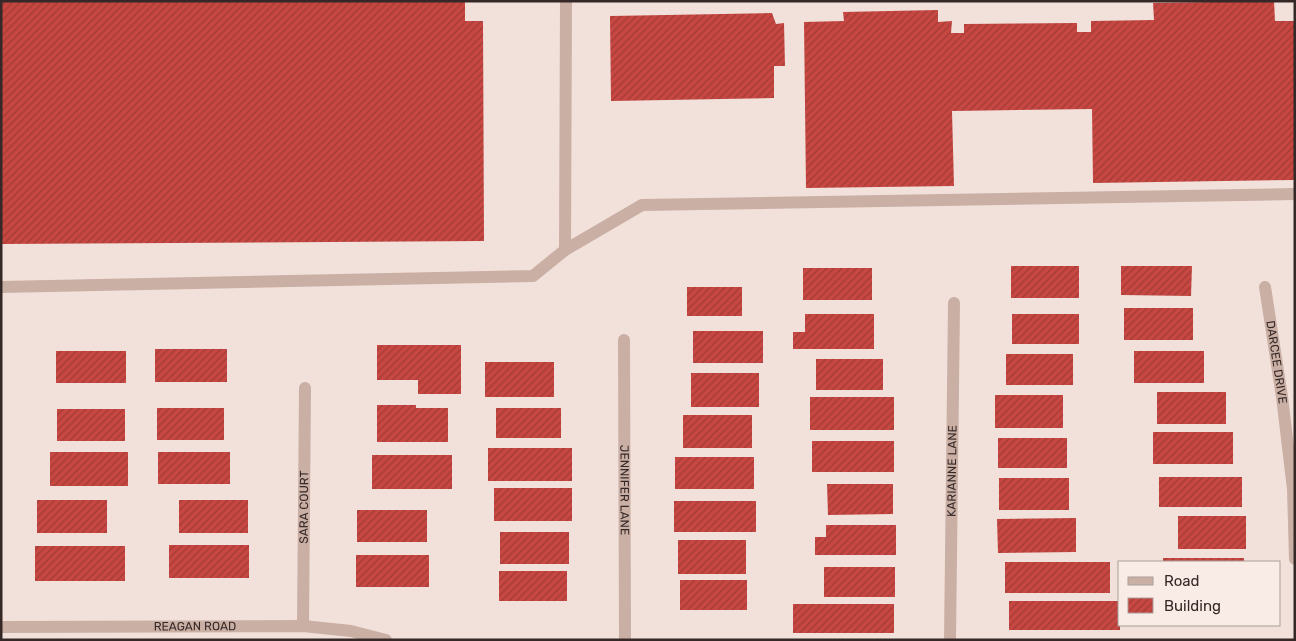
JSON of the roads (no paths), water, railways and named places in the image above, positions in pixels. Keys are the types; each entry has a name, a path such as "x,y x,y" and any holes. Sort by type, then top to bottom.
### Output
{"street":[{"path":"565,250 566,1"},
{"path":"1,286 533,276 565,250 642,205 1295,194"},
{"name":"DARCEE DRIVE","path":"1265,286 1282,397 1293,489 1295,559"},
{"name":"KARIANNE LANE","path":"950,640 954,303"},
{"name":"JENNIFER LANE","path":"624,340 625,640"},
{"name":"SARA COURT","path":"303,626 305,388"},
{"name":"REAGAN ROAD","path":"1,627 303,626 351,631 386,640"}]}
